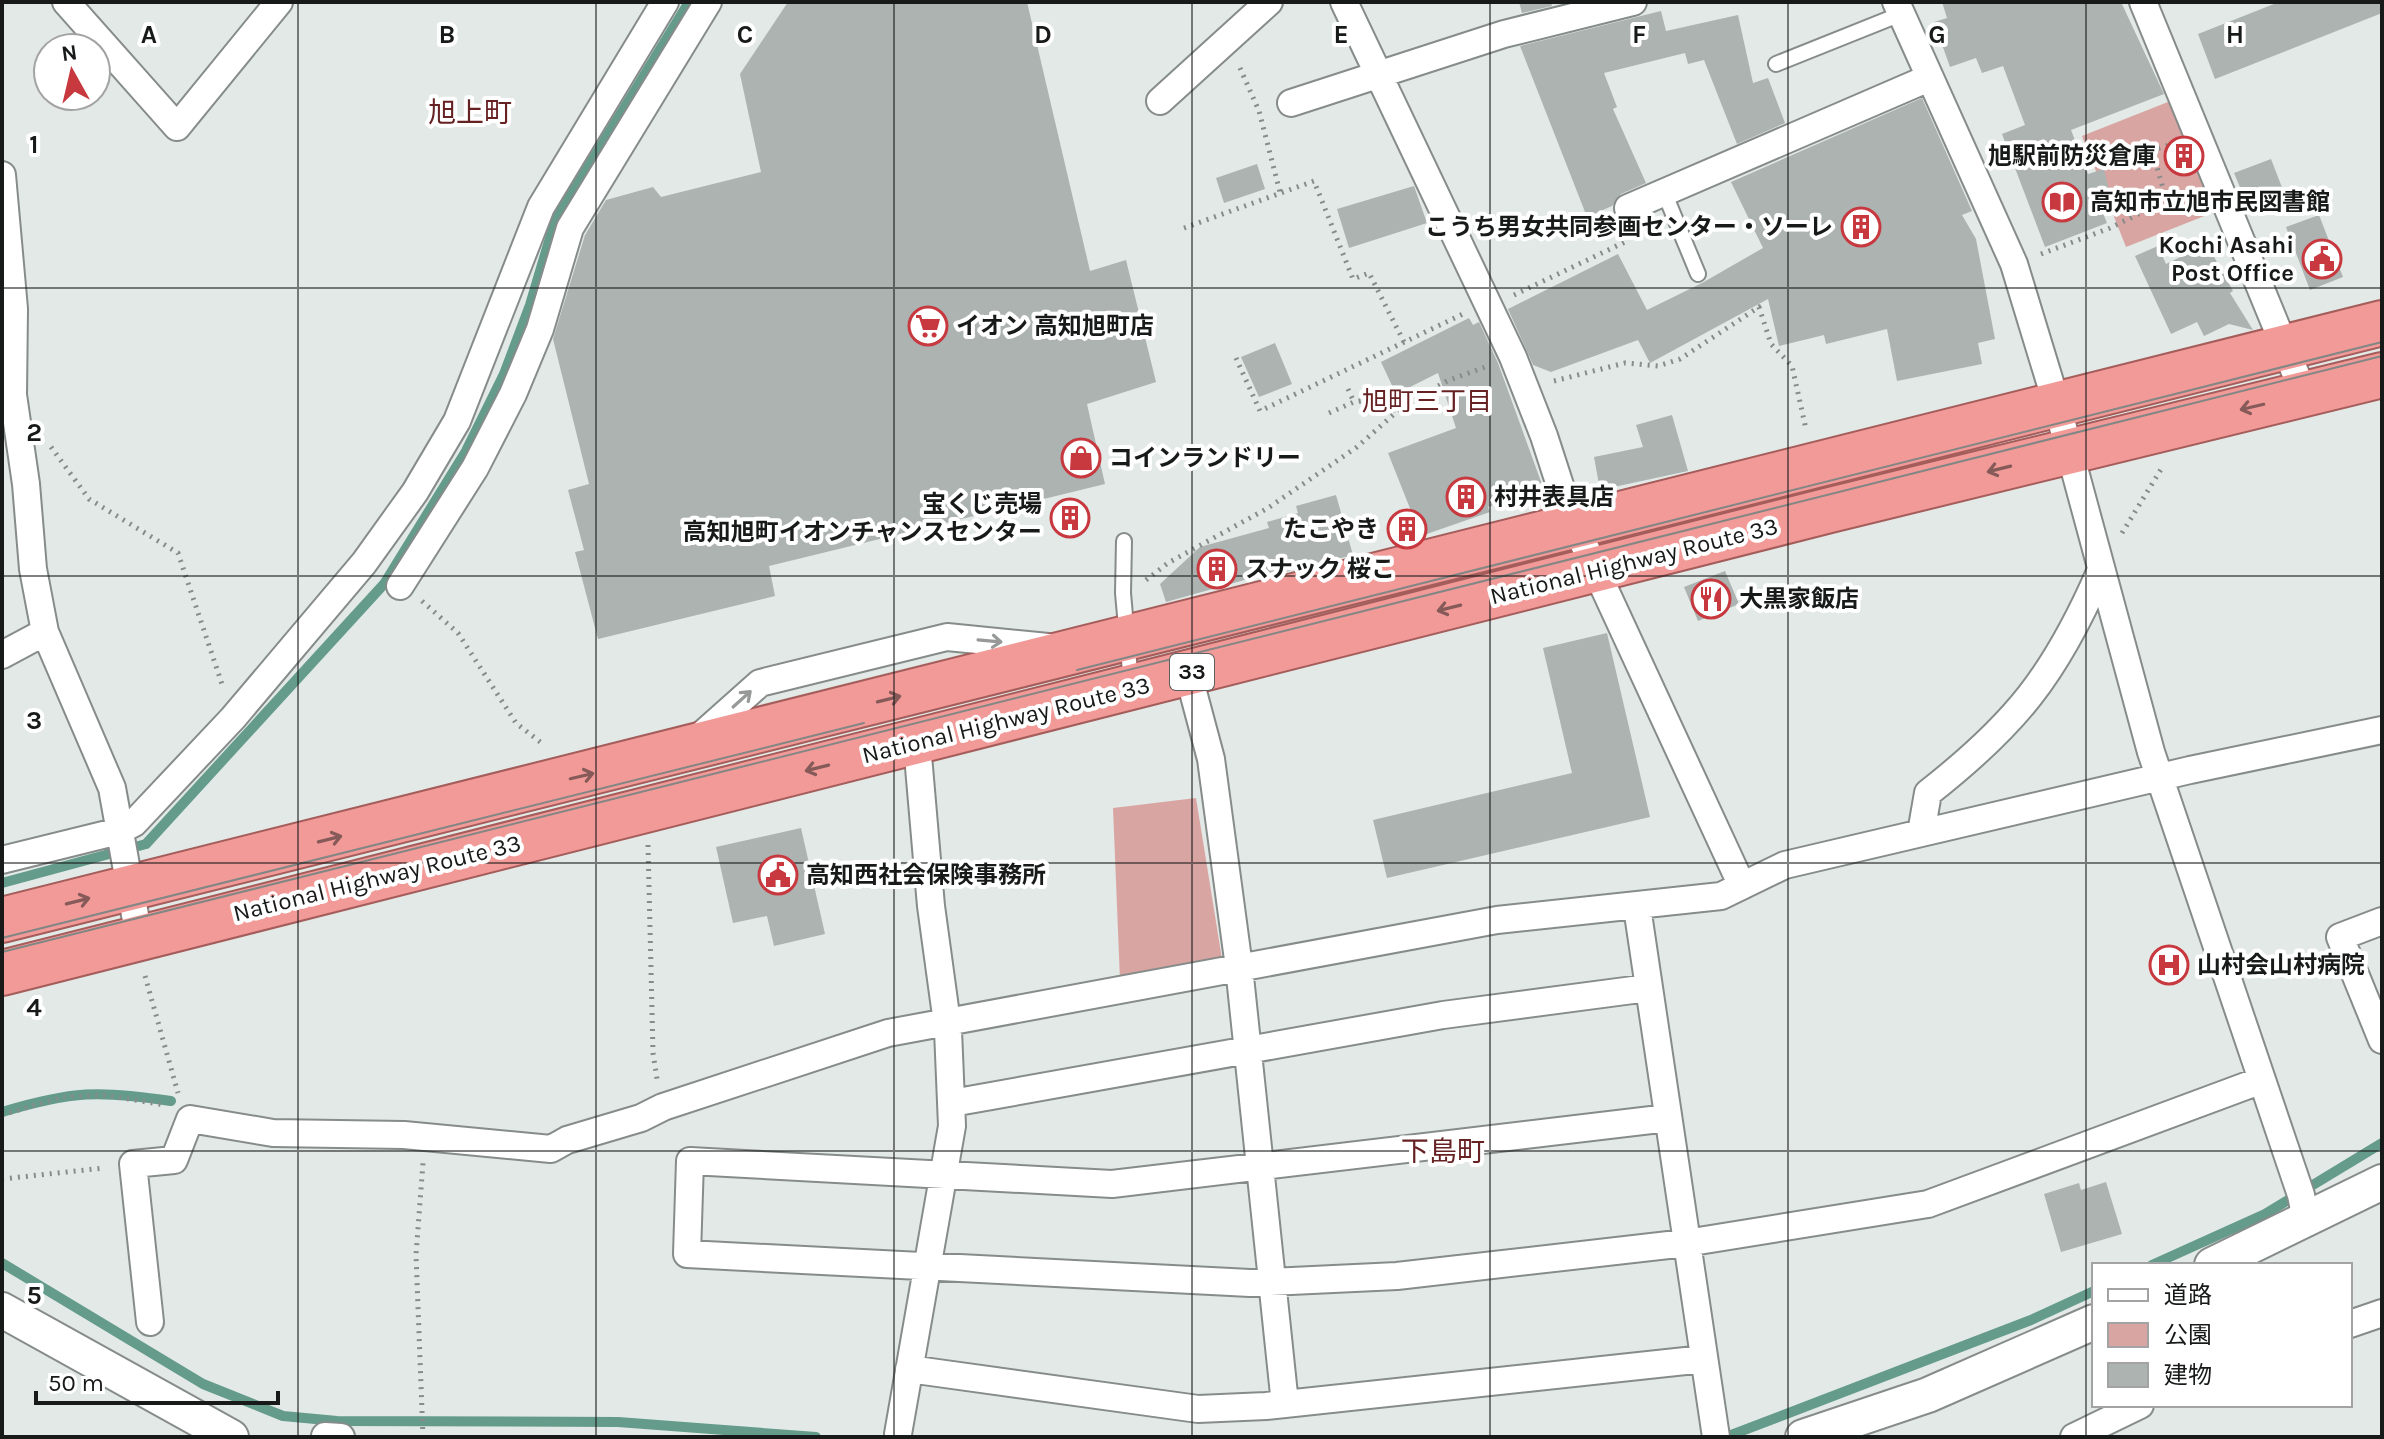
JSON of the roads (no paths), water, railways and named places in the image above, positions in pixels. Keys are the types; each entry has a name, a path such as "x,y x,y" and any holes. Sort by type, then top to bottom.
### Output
{"highway":[{"name":"National Highway Route 33","path":"2,920 124,854 582,776 2382,323"},
{"name":"National Highway Route 33","path":"2,973 2382,375"}],"street":[{"path":"66,2 177,127 279,2"},
{"path":"124,854 150,810 233,718 383,576 475,468 511,348 541,207 665,2"},
{"path":"383,576 415,492 457,421 511,348 570,228 708,2"},
{"path":"1160,101 1269,2"},
{"path":"1344,2 1513,357 1575,526 1742,886"},
{"path":"1291,103 1504,34 1633,2"},
{"path":"2143,2 2304,394"},
{"path":"1898,8 2014,264 2057,405 2100,572 2160,777 2304,1207"},
{"path":"1628,208 1929,78"},
{"path":"2,175 13,395 12,460 45,632 112,788 139,937"},
{"path":"1921,833 1928,793 1994,739 2031,698 2074,631 2100,572"},
{"path":"2,655 45,632"},
{"path":"1188,673 1211,759 1239,967 1285,1404"},
{"path":"150,1322 133,1164 174,1160 187,1114 273,1133 425,1138 551,1149 567,1140 641,1118 663,1107 888,1033 1497,920 1721,896 1785,865 2160,777 2382,730"},
{"path":"898,1434 944,1175 952,1103 947,1022 931,906 917,744"},
{"path":"2,860 124,854"},
{"path":"1637,907 1714,1428"},
{"path":"2382,921 2340,937 2382,1040"},
{"path":"952,1103 1443,1015 1648,988"},
{"path":"1668,1118 1112,1184 690,1161 687,1254 1272,1281 1397,1276 1686,1243 1928,1204 2262,1080"},
{"path":"2215,1263 2304,1207 2382,1182"},
{"path":"2,1310 231,1437"},
{"path":"2352,1323 2382,1313"},
{"path":"1803,1437 1928,1395 2092,1323"},
{"path":"909,1369 1198,1409 1285,1404 1704,1359"},
{"path":"2074,1437 2136,1407"},
{"path":"325,1436 341,1437"}],"lane":[{"path":"1776,64 1898,8"},
{"path":"1664,192 1698,274"},
{"path":"1124,541 1123,589 1132,687"}],"waterway":[{"path":"2,883 146,844 384,584 466,451 504,374 530,305 555,221 689,2"},
{"path":"2,1112 86,1094 171,1101"},
{"path":"2156,1263 2265,1214 2382,1143"},
{"path":"2,1263 203,1384 283,1416 337,1421 618,1422 816,1437"},
{"path":"1726,1437 2031,1320 2092,1292"}],"tram line":[{"path":"1077,670 2382,342"},
{"path":"2,952 2382,356"},
{"path":"2,938 864,723"}],"place":[{"name":"旭駅前防災倉庫","path":"2184,156"},
{"name":"高知市立旭市民図書館","path":"2062,202"},
{"name":"こうち男女共同参画センター・ソーレ","path":"1861,227"},
{"name":"Kochi Asahi Post Office","path":"2322,259"},
{"name":"イオン 高知旭町店","path":"928,326"},
{"name":"コインランドリー","path":"1081,458"},
{"name":"村井表具店","path":"1466,497"},
{"name":"宝くじ売場 高知旭町イオンチャンスセンター","path":"1070,518"},
{"name":"たこやき","path":"1407,529"},
{"name":"スナック 桜こ","path":"1217,569"},
{"name":"大黒家飯店","path":"1711,599"},
{"name":"高知西社会保険事務所","path":"778,875"},
{"name":"山村会山村病院","path":"2169,965"}],"district":[{"name":"旭上町","path":"470,112"},
{"name":"旭町三丁目","path":"1427,401"},
{"name":"下島町","path":"1443,1151"}]}
